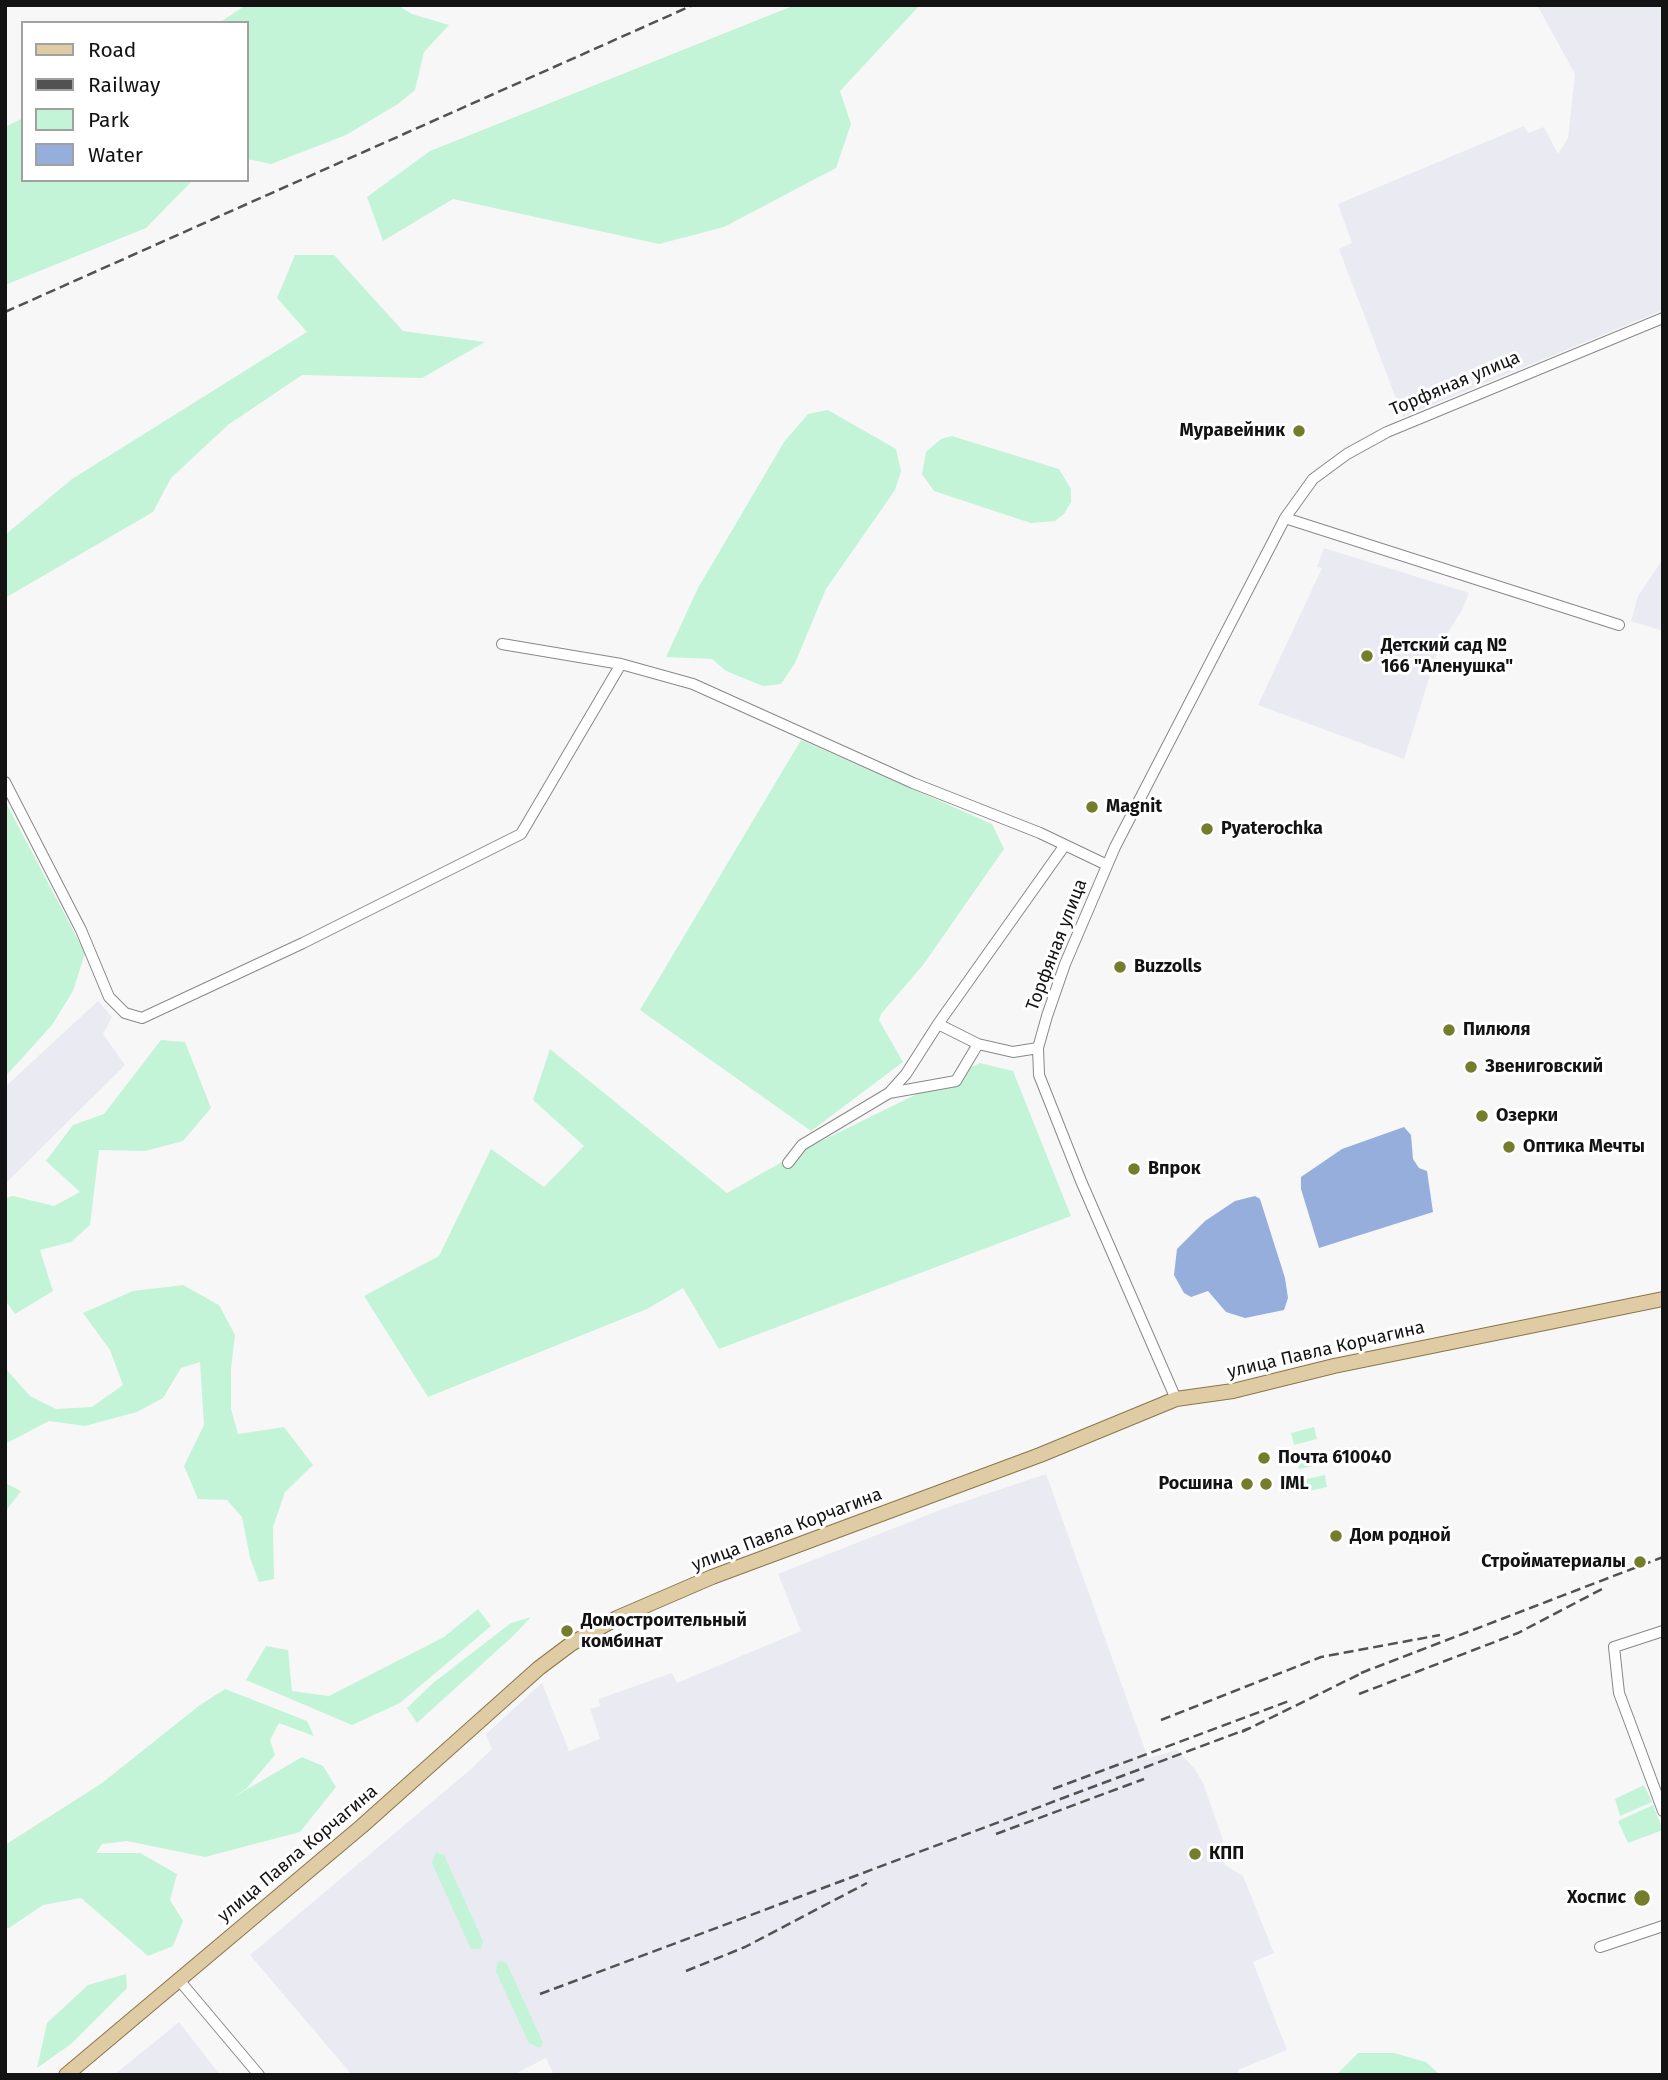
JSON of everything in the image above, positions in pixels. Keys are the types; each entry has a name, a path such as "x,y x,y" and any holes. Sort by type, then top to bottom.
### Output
{"main road":[{"name":"улица Павла Корчагина","path":"66,2075 372,1817 523,1682 592,1631 712,1577 1040,1455 1176,1399 1233,1391 1334,1366 1663,1299"}],"street":[{"name":"Торфяная улица","path":"1176,1399 1062,1135 1039,1075 1038,1048 1065,964 1107,865 1285,518 1297,497 1319,474 1387,432 1663,318"},
{"path":"1285,518 1619,625"},
{"path":"502,644 621,664 721,695 914,783 1107,865"},
{"path":"5,782 81,930 109,997 125,1013 142,1018 303,943 521,834 621,664"},
{"path":"788,1163 802,1145 889,1093 906,1074 938,1024 1065,845"},
{"path":"938,1024 978,1044 1013,1052 1038,1048"},
{"path":"889,1093 956,1081 978,1044"},
{"path":"1663,1631 1614,1647 1619,1693 1663,1811"},
{"path":"1619,1693 1631,1688"},
{"path":"1600,1947 1663,1926"},
{"path":"179,1980 259,2075"}],"shaded area":[{"path":"1537,5 1663,5 1663,310 1403,417 1339,249 1352,243 1338,204 1524,126 1528,133 1544,127 1558,154 1568,138 1575,74"},
{"path":"1324,548 1469,593 1462,610 1439,647 1404,759 1258,705 1322,568 1317,567"},
{"path":"1663,559 1663,631 1631,621 1638,596"},
{"path":"98,1001 112,1017 103,1034 125,1065 5,1184 5,1087"},
{"path":"1046,1474 1148,1758 1177,1750 1194,1768 1203,1783 1223,1840 1220,1850 1225,1865 1243,1876 1274,1953 1253,1962 1287,2050 1238,2070 1238,2075 554,2075 546,2058 513,2075 352,2075 250,1955 471,1769 492,1749 486,1734 542,1683 569,1751 600,1739 590,1709 600,1706 599,1699 672,1673 677,1683 801,1631 778,1574 945,1508"},
{"path":"179,2022 220,2075 114,2075"}],"green space":[{"path":"246,5 397,5 412,14 449,25 424,52 415,90 398,104 346,135 271,164 248,159 248,21 222,21"},
{"path":"795,5 920,5 840,91 851,124 836,168 724,227 659,244 453,199 383,241 367,197 430,151"},
{"path":"21,119 21,182 191,182 146,228 5,285 5,127"},
{"path":"295,255 334,255 403,331 485,342 422,378 302,375 228,425 171,478 153,512 5,598 5,535 72,479 307,332 277,298"},
{"path":"828,410 896,449 901,471 895,490 826,589 795,663 781,684 763,686 726,671 712,659 666,657 698,588 784,442 808,414"},
{"path":"952,436 1059,469 1071,489 1071,502 1064,514 1055,521 1031,523 934,491 922,474 926,452 941,439"},
{"path":"801,740 992,824 1004,849 923,965 881,1014 879,1020 903,1062 811,1131 640,1010"},
{"path":"5,801 85,953 73,991 52,1025 5,1077"},
{"path":"161,1040 185,1042 211,1108 183,1141 145,1151 99,1150 90,1225 71,1242 40,1250 53,1291 15,1314 5,1300 5,1198 13,1196 54,1206 80,1192 46,1161 73,1125 104,1114"},
{"path":"550,1049 727,1193 805,1149 980,1063 1013,1071 1071,1216 719,1349 683,1288 647,1309 428,1397 364,1296 439,1256 491,1149 544,1187 584,1146 533,1100"},
{"path":"183,1285 219,1305 235,1335 231,1369 231,1409 238,1434 284,1427 313,1465 285,1492 273,1527 274,1579 259,1582 250,1558 242,1517 227,1500 198,1499 184,1466 204,1425 200,1362 181,1368 163,1398 137,1412 85,1426 49,1421 5,1444 5,1368 30,1396 56,1409 92,1407 123,1385 110,1350 83,1313 133,1291"},
{"path":"1314,1427 1317,1439 1294,1445 1291,1433"},
{"path":"1320,1453 1323,1464 1299,1469 1297,1458"},
{"path":"1325,1475 1327,1487 1305,1492 1302,1480"},
{"path":"5,1483 21,1491 5,1512"},
{"path":"478,1609 491,1626 400,1703 352,1725 246,1680 266,1646 288,1650 292,1691 329,1696 444,1637"},
{"path":"531,1617 417,1723 407,1708 433,1683 511,1623"},
{"path":"225,1689 307,1721 314,1736 279,1723 270,1740 275,1755 246,1789 232,1798 302,1757 323,1766 336,1787 300,1832 205,1857 127,1841 102,1844 96,1853 140,1853 177,1874 170,1900 183,1921 173,1946 148,1956 81,1898 43,1905 9,1928 5,1927 5,1845 102,1783 200,1705"},
{"path":"1644,1785 1652,1802 1620,1816 1615,1799"},
{"path":"1653,1805 1663,1830 1628,1843 1618,1821"},
{"path":"436,1852 444,1855 483,1941 481,1949 471,1949 432,1863"},
{"path":"501,1961 507,1964 543,2043 540,2048 529,2043 496,1972 497,1963"},
{"path":"126,1974 127,1988 71,2044 37,2068 47,2023 88,1985"},
{"path":"1358,2053 1394,2053 1426,2062 1440,2075 1336,2075"}],"water":[{"path":"1404,1127 1411,1135 1413,1159 1419,1168 1427,1171 1433,1212 1319,1248 1301,1189 1301,1177 1342,1149"},
{"path":"1255,1196 1260,1199 1285,1278 1288,1298 1284,1310 1245,1318 1226,1312 1208,1291 1191,1297 1184,1293 1174,1275 1177,1249 1205,1221 1235,1201"}],"railway":[{"path":"5,312 693,5"},
{"path":"1361,1673 1663,1557"},
{"path":"1359,1694 1518,1633 1604,1588"},
{"path":"1161,1720 1321,1657 1440,1635"},
{"path":"1242,1732 1370,1669"},
{"path":"1053,1789 1289,1701"},
{"path":"540,1994 1250,1728"},
{"path":"996,1834 1144,1779"},
{"path":"686,1971 745,1947 867,1883"}],"place":[{"name":"Муравейник","path":"1299,431"},
{"name":"Детский сад № 166 \"Аленушка\"","path":"1367,656"},
{"name":"Magnit","path":"1092,807"},
{"name":"Pyaterochka","path":"1207,829"},
{"name":"Buzzolls","path":"1120,967"},
{"name":"Пилюля","path":"1449,1030"},
{"name":"Звениговский","path":"1471,1067"},
{"name":"Озерки","path":"1482,1116"},
{"name":"Оптика Мечты","path":"1509,1147"},
{"name":"Впрок","path":"1134,1169"},
{"name":"Почта 610040","path":"1264,1458"},
{"name":"Росшина","path":"1247,1484"},
{"name":"IML","path":"1266,1484"},
{"name":"Дом родной","path":"1336,1536"},
{"name":"Стройматериалы","path":"1640,1562"},
{"name":"Домостроительный комбинат","path":"567,1631"},
{"name":"КПП","path":"1195,1854"},
{"name":"Хоспис","path":"1642,1898"}]}
